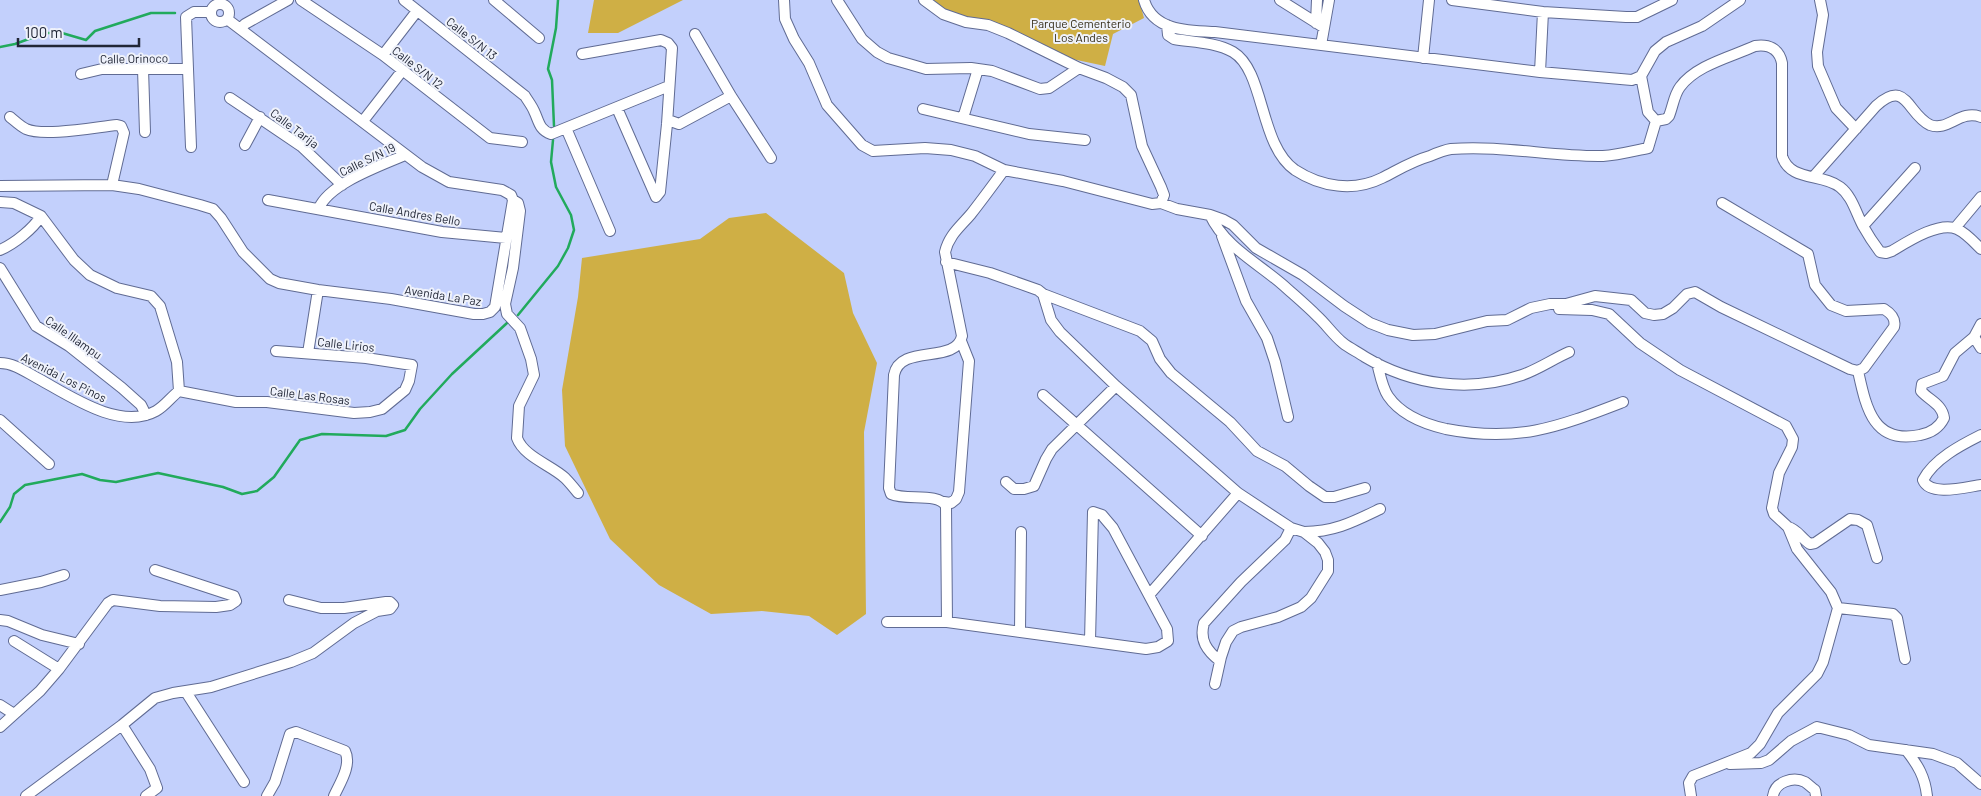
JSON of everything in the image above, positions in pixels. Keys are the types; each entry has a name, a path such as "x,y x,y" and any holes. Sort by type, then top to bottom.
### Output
{"street":[{"path":"240,29 245,24 288,0"},
{"name":"Calle S/N 12","path":"302,0 383,55 490,138 522,142"},
{"name":"Calle S/N 13","path":"404,0 525,96 535,113 537,122 544,132 551,134 566,128"},
{"path":"494,0 539,38"},
{"path":"784,0 784,18 809,63 827,105 862,145 872,151 925,148 950,150 975,156 1004,170 1063,181 1152,204 1161,202 1177,209 1210,215 1233,225 1256,248 1303,275 1370,323 1388,330 1413,335 1435,334 1487,321 1508,320 1531,308 1550,304 1566,304 1595,296 1631,300 1645,313 1663,314 1673,308 1687,294 1695,292 1721,308 1850,369 1858,371"},
{"path":"837,0 862,39 877,52 888,58 926,69 978,69 992,71 1040,89 1049,88 1079,68"},
{"path":"924,0 943,14 1008,33 1079,68 1106,78 1123,87 1131,95 1142,146 1164,194 1161,202"},
{"path":"1144,0 1152,17 1176,29 1619,80 1632,80 1641,76 1655,51 1666,42 1702,26 1740,0"},
{"path":"1280,0 1319,25"},
{"path":"1317,0 1321,45"},
{"path":"1319,25 1329,0"},
{"path":"1423,58 1428,0"},
{"path":"1452,0 1544,12 1637,17 1672,0"},
{"path":"1820,0 1823,15 1817,52 1818,66 1836,108 1856,129"},
{"path":"227,2 229,11 227,19 222,22 216,22 210,12 216,4 227,2"},
{"path":"383,55 417,11"},
{"path":"191,147 186,17 194,12 210,12"},
{"path":"1540,72 1544,12"},
{"path":"227,19 422,167 449,182 502,190 511,195 513,200 518,203 520,211 513,268 505,300 505,309 507,314 520,328 531,359 534,375 519,406 517,438 528,453 565,478 578,493"},
{"path":"1167,25 1168,35 1174,39 1216,46 1238,55 1250,71 1266,124 1277,149 1286,162 1312,180 1329,186 1338,187 1372,182 1414,160 1450,149 1521,150 1604,156 1648,148 1656,121"},
{"path":"695,34 731,96 771,158"},
{"path":"582,54 661,40 668,43 672,48 668,120 660,192 656,196 617,108"},
{"path":"1656,121 1666,119 1669,116 1679,87 1690,76 1754,46 1768,45 1778,54 1782,63 1781,146 1784,162 1793,172 1832,181 1848,193 1863,226 1880,252 1886,253 1929,231 1942,228 1955,228 1981,249"},
{"name":"Calle Orinoco","path":"81,74 102,69 188,70"},
{"path":"962,118 978,69"},
{"path":"143,70 145,132"},
{"path":"363,121 402,71"},
{"path":"1641,76 1648,112 1656,121"},
{"path":"610,231 566,128 669,86"},
{"path":"1814,176 1876,106 1893,95 1902,97 1922,120 1940,127 1968,115 1981,117"},
{"path":"668,120 679,124 731,96"},
{"name":"Calle Tarija","path":"230,98 301,146 342,185"},
{"path":"922,109 1029,134 1084,140"},
{"path":"10,117 26,129 34,131 121,126 124,133 112,185"},
{"path":"245,145 260,117"},
{"name":"Calle S/N 19","path":"320,208 323,201 342,185 405,155"},
{"path":"1863,226 1915,168"},
{"path":"961,341 969,361 959,492 956,499 951,503 938,499 902,497 891,494 889,488 895,370 900,363 908,359 949,350 959,345 962,336 945,252 950,238 1004,170"},
{"name":"Avenida La Paz","path":"0,186 112,185 139,189 213,209 243,252 270,279 278,283 483,314 490,312 495,306 513,200"},
{"path":"1955,228 1981,197"},
{"name":"Calle Andres Bello","path":"268,200 320,208 442,232 506,238"},
{"path":"0,202 14,203 41,216 70,255 90,275 116,288 151,296 158,302 178,362 179,391 157,410 146,415"},
{"path":"1722,202 1808,254 1816,285 1831,305 1846,312 1884,310 1893,316 1895,320 1894,327 1870,360 1858,371"},
{"path":"1210,215 1221,233 1246,301 1267,338 1288,416"},
{"path":"0,250 25,232 41,216"},
{"path":"1221,233 1250,261 1281,283 1344,344 1402,375 1428,382 1477,384 1520,376 1569,352"},
{"path":"946,262 990,273 1031,287 1043,294 1140,331 1152,341 1160,359 1171,373 1230,422 1257,451 1285,466 1325,497 1334,497 1365,488"},
{"name":"Calle Illampu","path":"0,268 36,326 69,346 122,388 140,404 146,415"},
{"path":"308,353 318,290"},
{"path":"1043,294 1051,320 1060,332 1116,386 1238,493 1292,528 1304,532 1323,532 1380,509"},
{"path":"1543,306 1556,309 1592,310 1608,314 1640,343 1680,370 1786,426 1793,439 1792,447 1779,473 1772,508 1774,514 1788,527 1797,550 1825,583 1838,608 1823,662 1817,674 1778,713 1760,744 1751,753 1693,776 1690,783 1691,796"},
{"path":"1858,371 1867,406 1880,428 1887,433 1897,435 1912,436 1923,434 1937,428 1944,418 1940,406 1921,391 1922,384 1943,376 1948,370 1955,353 1979,344 1981,324"},
{"name":"Calle Lirios","path":"276,351 366,358 412,365"},
{"name":"Avenida Los Pinos","path":"0,363 15,365 84,403 109,414 134,417 146,415"},
{"path":"1377,363 1388,395 1396,405 1423,422 1462,432 1501,435 1544,430 1623,402"},
{"name":"Calle Las Rosas","path":"179,391 236,402 268,402 354,413 370,412 382,409 404,390 409,381 412,365"},
{"path":"1006,482 1014,489 1034,486 1052,449 1116,386"},
{"path":"1043,395 1202,536"},
{"path":"0,420 49,464"},
{"path":"1981,435 1945,457 1930,469 1923,480 1926,485 1934,489 1981,485"},
{"path":"1150,595 1238,493"},
{"path":"944,502 947,513 947,622"},
{"path":"887,622 947,622 1146,649 1164,645 1168,641 1167,629 1150,595 1113,528 1102,515 1093,512 1090,641"},
{"path":"1788,527 1794,528 1801,538 1810,544 1815,543 1850,519 1858,520 1867,525 1877,558"},
{"path":"1220,661 1209,652 1203,641 1202,631 1204,623 1241,582 1284,540 1292,528"},
{"path":"1020,631 1021,532"},
{"path":"1216,684 1226,642 1233,631 1278,617 1301,607 1311,598 1324,578 1329,567 1325,552 1318,543 1304,532"},
{"path":"0,726 40,691 60,669 108,603 114,600 160,606 216,607 230,605 236,601 234,596 155,570"},
{"path":"0,590 41,582 64,575"},
{"path":"26,796 122,725 155,698 211,686 291,662 312,653 354,623 377,611 390,609 393,605 390,602 386,602 344,608 321,608 289,600"},
{"path":"1838,608 1893,614 1897,618 1905,660"},
{"path":"0,620 8,621 42,635 80,644"},
{"path":"14,641 60,669"},
{"path":"186,692 244,782"},
{"path":"0,705 14,714"},
{"path":"122,725 150,769 156,788 146,796"},
{"path":"1724,764 1761,764 1769,760 1791,741 1817,727 1848,735 1869,745 1933,754 1957,764 1981,784"},
{"path":"267,796 275,782 290,734 296,732 345,751 348,756 348,763 334,796"},
{"path":"1906,750 1922,774 1927,796"},
{"path":"1773,796 1774,790 1779,784 1793,779 1804,782 1815,790 1816,796"}],"green space":[{"path":"594,0 683,0 618,33 588,33"},
{"name":"Parque Cementerio Los Andes","path":"930,0 1139,0 1144,18 1113,34 1105,66 1072,59 997,23 957,16 936,6"},
{"path":"766,213 844,273 853,313 877,363 864,432 866,614 837,635 809,616 762,611 711,614 659,585 610,539 565,446 562,390 578,297 582,258 700,239 729,218"}],"waterway":[{"path":"554,126 552,80 548,69 556,28 558,0"},
{"path":"0,47 15,44 45,33 62,33 86,40 95,31 151,13 175,13"},
{"path":"518,315 558,266 568,248 574,230 571,215 556,187 551,162 553,140"},
{"path":"0,522 10,507 14,494 25,485 82,474 100,480 116,482 158,473 223,487 242,494 257,491 274,477 300,440 322,434 386,436 405,430 420,409 452,374 507,323"}]}
